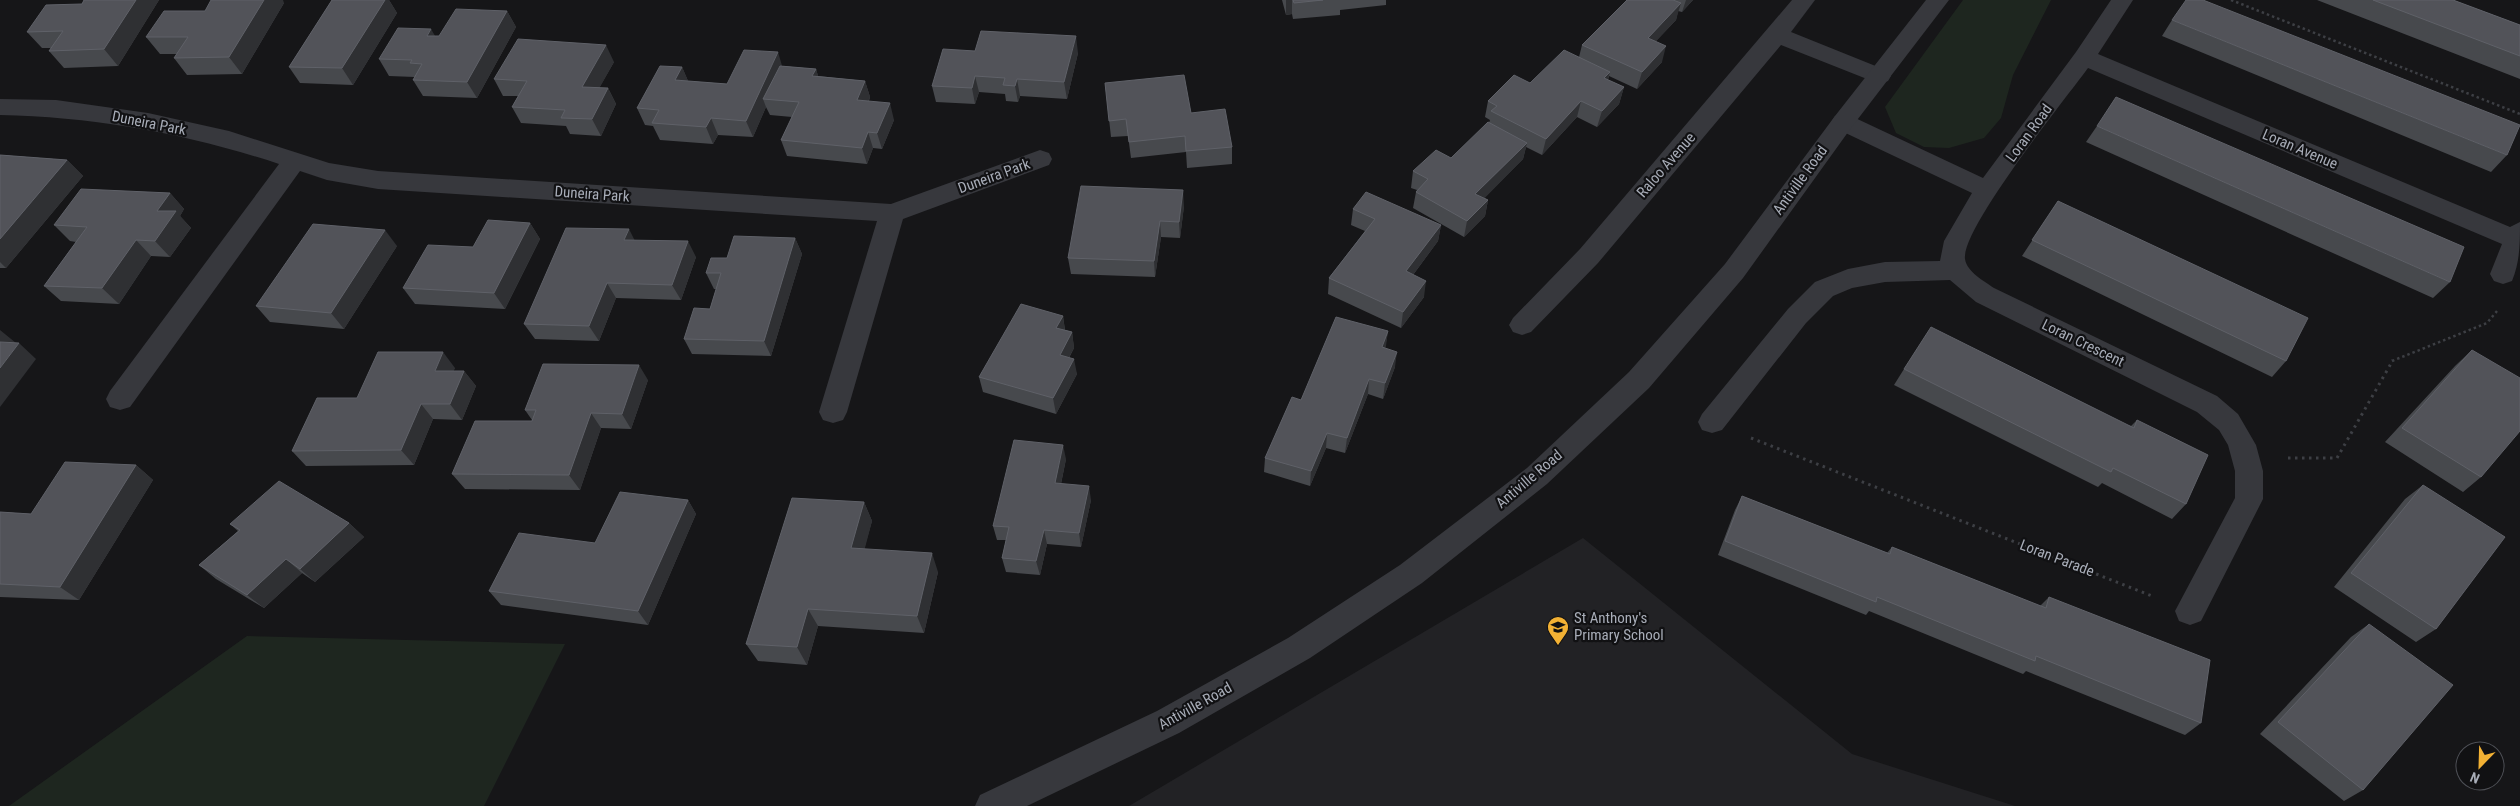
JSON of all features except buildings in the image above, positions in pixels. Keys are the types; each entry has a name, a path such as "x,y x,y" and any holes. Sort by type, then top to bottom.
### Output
{"street":[{"name":"Raloo Avenue","path":"1522,325 1589,256 1778,35 1804,0"},
{"name":"Antiville Road","path":"992,806 1168,722 1299,648 1411,574 1537,476 1639,380 1734,271 1843,122 1938,0"},
{"name":"Loran Road","path":"1956,270 1952,257 1954,242 1987,190 2084,57 2122,0"},
{"path":"1778,35 1880,76"},
{"name":"Loran Avenue","path":"2084,57 2518,236 2503,274"},
{"name":"Duneira Park","path":"0,107 56,108 148,121 230,139 294,162 327,171 387,181 892,213 1040,159"},
{"path":"1843,122 1987,190"},
{"path":"120,399 294,162"},
{"path":"833,412 892,213"},
{"path":"1712,422 1797,316 1824,288 1856,277 1885,272 1956,270"},
{"name":"Loran Crescent","path":"1956,270 1976,288 1996,300 2215,408 2233,428 2247,459"},
{"path":"2190,610 2246,508 2250,489 2247,459"}],"path":[{"path":"2231,0 2520,114"},
{"path":"2247,459 2337,458 2393,360 2487,323 2502,304"},
{"name":"Loran Parade","path":"1712,422 2190,610"}],"shaded area":[{"path":"1963,0 2051,0 2013,75 2001,118 1984,138 1949,148 1924,147 1896,133 1885,107"},
{"name":"St Anthony's Primary School","path":"1583,538 1852,754 2015,806 1129,806"},
{"path":"247,636 565,644 484,806 9,806"}],"place":[{"name":"St Anthony's Primary School","path":"1558,646"}]}
